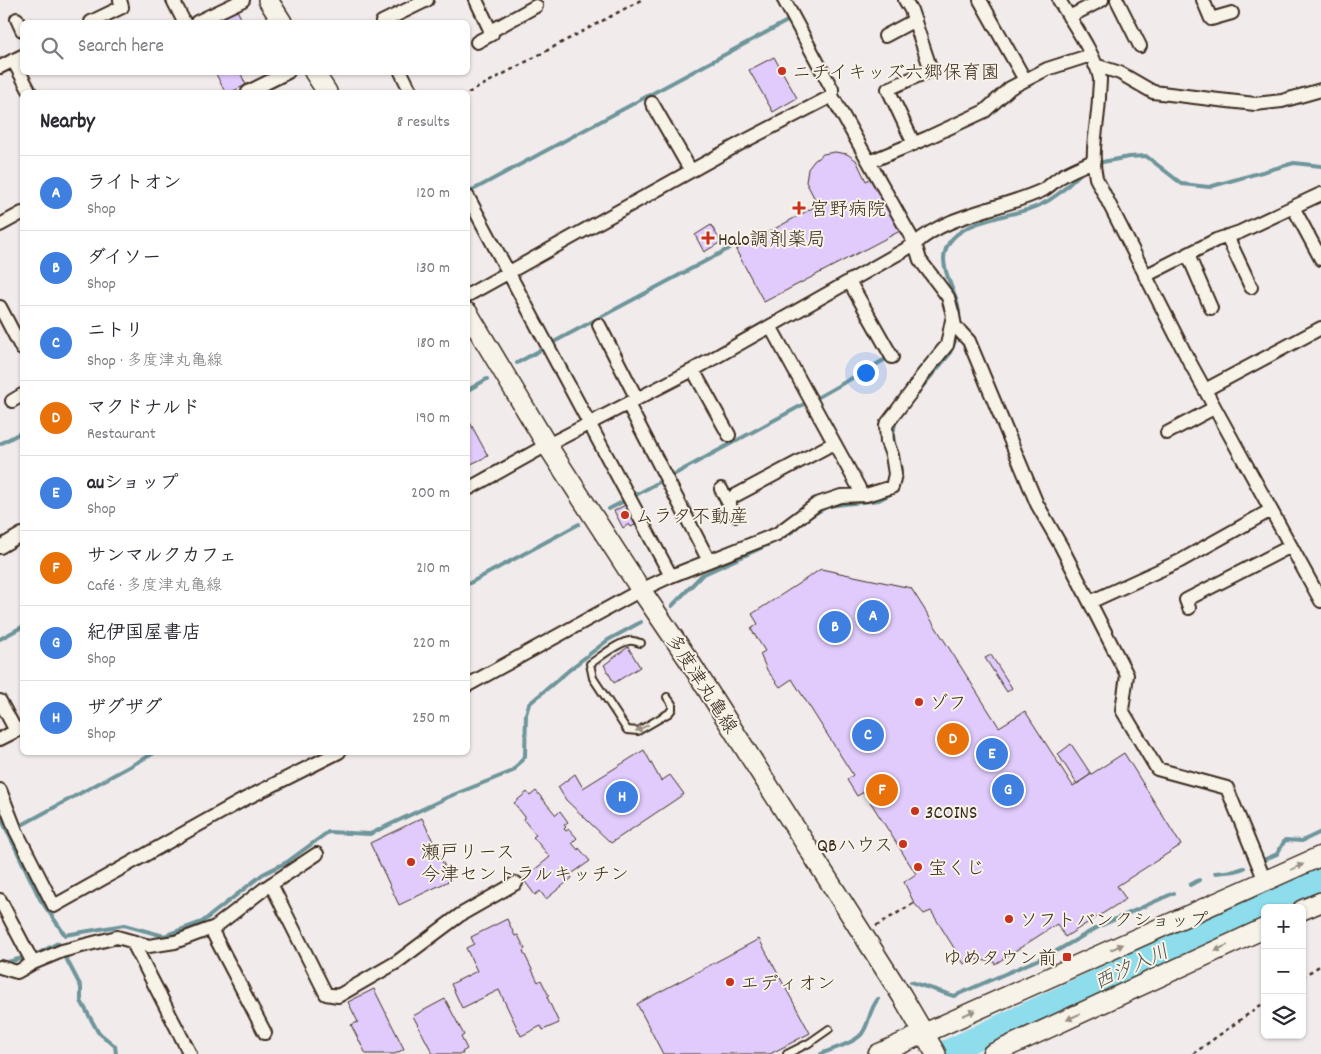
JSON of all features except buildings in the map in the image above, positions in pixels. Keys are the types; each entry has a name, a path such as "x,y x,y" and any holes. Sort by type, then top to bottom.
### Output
{"main road":[{"path":"268,0 281,20"},
{"path":"316,75 326,90"},
{"name":"多度津丸亀線","path":"470,316 548,445 641,590 688,659 930,1044"},
{"path":"878,1054 930,1044 1265,881 1321,856"},
{"path":"1306,908 1321,902"},
{"path":"992,1054 1261,930"}],"street":[{"path":"95,20 122,7 120,0"},
{"path":"173,0 183,20"},
{"path":"201,20 243,0"},
{"path":"385,20 406,5 428,0"},
{"path":"476,0 491,31"},
{"path":"784,0 832,89 832,96 915,244 920,260 948,297 954,320 969,341 1037,504 1061,546 1127,675 1122,710 1157,769 1227,788 1265,881"},
{"path":"905,0 915,20 930,70 888,89 914,144"},
{"path":"980,0 1025,80"},
{"path":"1059,0 1093,60 1100,79 1093,161 1096,178 1214,408 1321,601"},
{"path":"1069,16 1102,0"},
{"path":"1116,0 1140,46"},
{"path":"1203,0 1211,19 1232,13"},
{"path":"477,42 492,34 491,31 536,6"},
{"path":"885,36 915,20"},
{"path":"0,67 18,58"},
{"path":"869,162 914,144 985,111 1010,88 1047,68 1093,60 1153,92 1255,104 1282,101 1321,90"},
{"path":"24,75 29,90"},
{"path":"252,90 282,75"},
{"path":"402,75 410,90"},
{"path":"470,294 743,142 832,96"},
{"path":"652,103 691,171"},
{"path":"470,488 693,370 915,244 923,236 945,224 1008,204 1045,189 1062,176 1093,161"},
{"path":"1145,276 1227,236 1321,194"},
{"path":"470,201 671,576"},
{"path":"1292,207 1321,259"},
{"path":"0,225 20,214"},
{"path":"1227,236 1251,287"},
{"path":"1188,255 1211,308"},
{"path":"849,281 892,358"},
{"path":"0,307 20,345"},
{"path":"470,684 641,590 671,576 777,534 818,504 841,496 866,495 892,487 895,474 892,455 887,442 886,425 921,376 947,344 954,320"},
{"path":"599,325 632,402 709,561"},
{"path":"770,326 859,488"},
{"path":"1205,390 1321,328"},
{"path":"693,370 729,435"},
{"path":"1167,433 1214,408"},
{"path":"727,500 834,443"},
{"path":"721,489 735,515"},
{"path":"1090,602 1180,561 1271,510"},
{"path":"0,547 20,535"},
{"path":"1190,608 1186,600 1291,546"},
{"path":"0,702 19,729 0,739"},
{"path":"0,790 16,831 54,906 243,800 333,755"},
{"path":"0,967 17,972 62,951 117,937 149,946 175,942 216,927 271,884 317,854"},
{"path":"271,884 326,994 338,996 397,962 460,915 516,883"},
{"path":"0,900 33,963"},
{"path":"210,929 265,1033"},
{"path":"132,941 190,1054"}],"lane":[{"path":"641,644 632,640 622,643 590,664 593,678 627,730 638,731 669,713 672,710 672,704 667,697"},
{"path":"787,1054 809,1043 829,1029"}],"path":[{"path":"470,93 641,0"},
{"path":"873,929 914,902"},
{"path":"1306,975 1321,965"},
{"path":"1193,1054 1261,1005"}],"waterway":[{"path":"471,191 791,19"},
{"path":"1097,163 1146,156 1182,184 1209,187 1294,163 1321,166"},
{"path":"959,322 958,306 947,275 944,259 947,246 955,236 981,222 1045,203 1062,191 1083,171"},
{"path":"552,343 730,248"},
{"path":"922,387 949,355 958,334"},
{"path":"517,363 546,347"},
{"path":"815,399 884,360"},
{"path":"470,389 487,379"},
{"path":"673,475 806,403"},
{"path":"895,423 893,435 895,448"},
{"path":"0,444 20,433"},
{"path":"898,459 901,469 900,474"},
{"path":"634,496 661,481"},
{"path":"809,517 828,506 879,500 892,493"},
{"path":"609,509 628,499"},
{"path":"672,606 702,575 778,540 793,531 801,523"},
{"path":"470,583 579,524"},
{"path":"0,816 40,899 65,935 124,925 164,936 202,922 263,874 287,862 328,832 370,834 448,797 513,771 525,756 526,714 529,704 608,640 641,622"},
{"path":"0,639 20,628"},
{"path":"20,826 150,755"},
{"path":"1261,861 1277,854 1285,840 1302,841 1321,832"},
{"path":"1215,873 1244,868"},
{"name":"西汐入川","path":"942,1054 1321,877"},
{"path":"1190,885 1199,880"},
{"path":"911,982 954,996 1053,953 1100,926 1174,893"},
{"path":"4,963 37,954 58,943"},
{"path":"66,958 81,987 81,1001 98,1032 115,1046 116,1054"},
{"path":"821,1054 860,1036 878,999"}],"place":[{"name":"ニチイキッズ六郷保育園","path":"782,71"},
{"name":"宮野病院","path":"799,208"},
{"name":"Halo調剤薬局","path":"708,238"},
{"name":"ムラタ不動産","path":"625,515"},
{"name":"ライトオン","path":"873,616"},
{"name":"ダイソー","path":"835,627"},
{"name":"ゾフ","path":"919,702"},
{"name":"ニトリ","path":"868,735"},
{"name":"マクドナルド","path":"953,739"},
{"name":"auショップ","path":"992,754"},
{"name":"サンマルクカフェ","path":"882,790"},
{"name":"紀伊国屋書店","path":"1008,790"},
{"name":"ザグザグ","path":"622,797"},
{"name":"3COINS","path":"915,811"},
{"name":"QBハウス","path":"903,844"},
{"name":"瀬戸リース 今津セントラルキッチン","path":"411,862"},
{"name":"宝くじ","path":"918,867"},
{"name":"ソフトバンクショップ","path":"1009,919"},
{"name":"ゆめタウン前","path":"1067,957"},
{"name":"エディオン","path":"730,982"}]}
